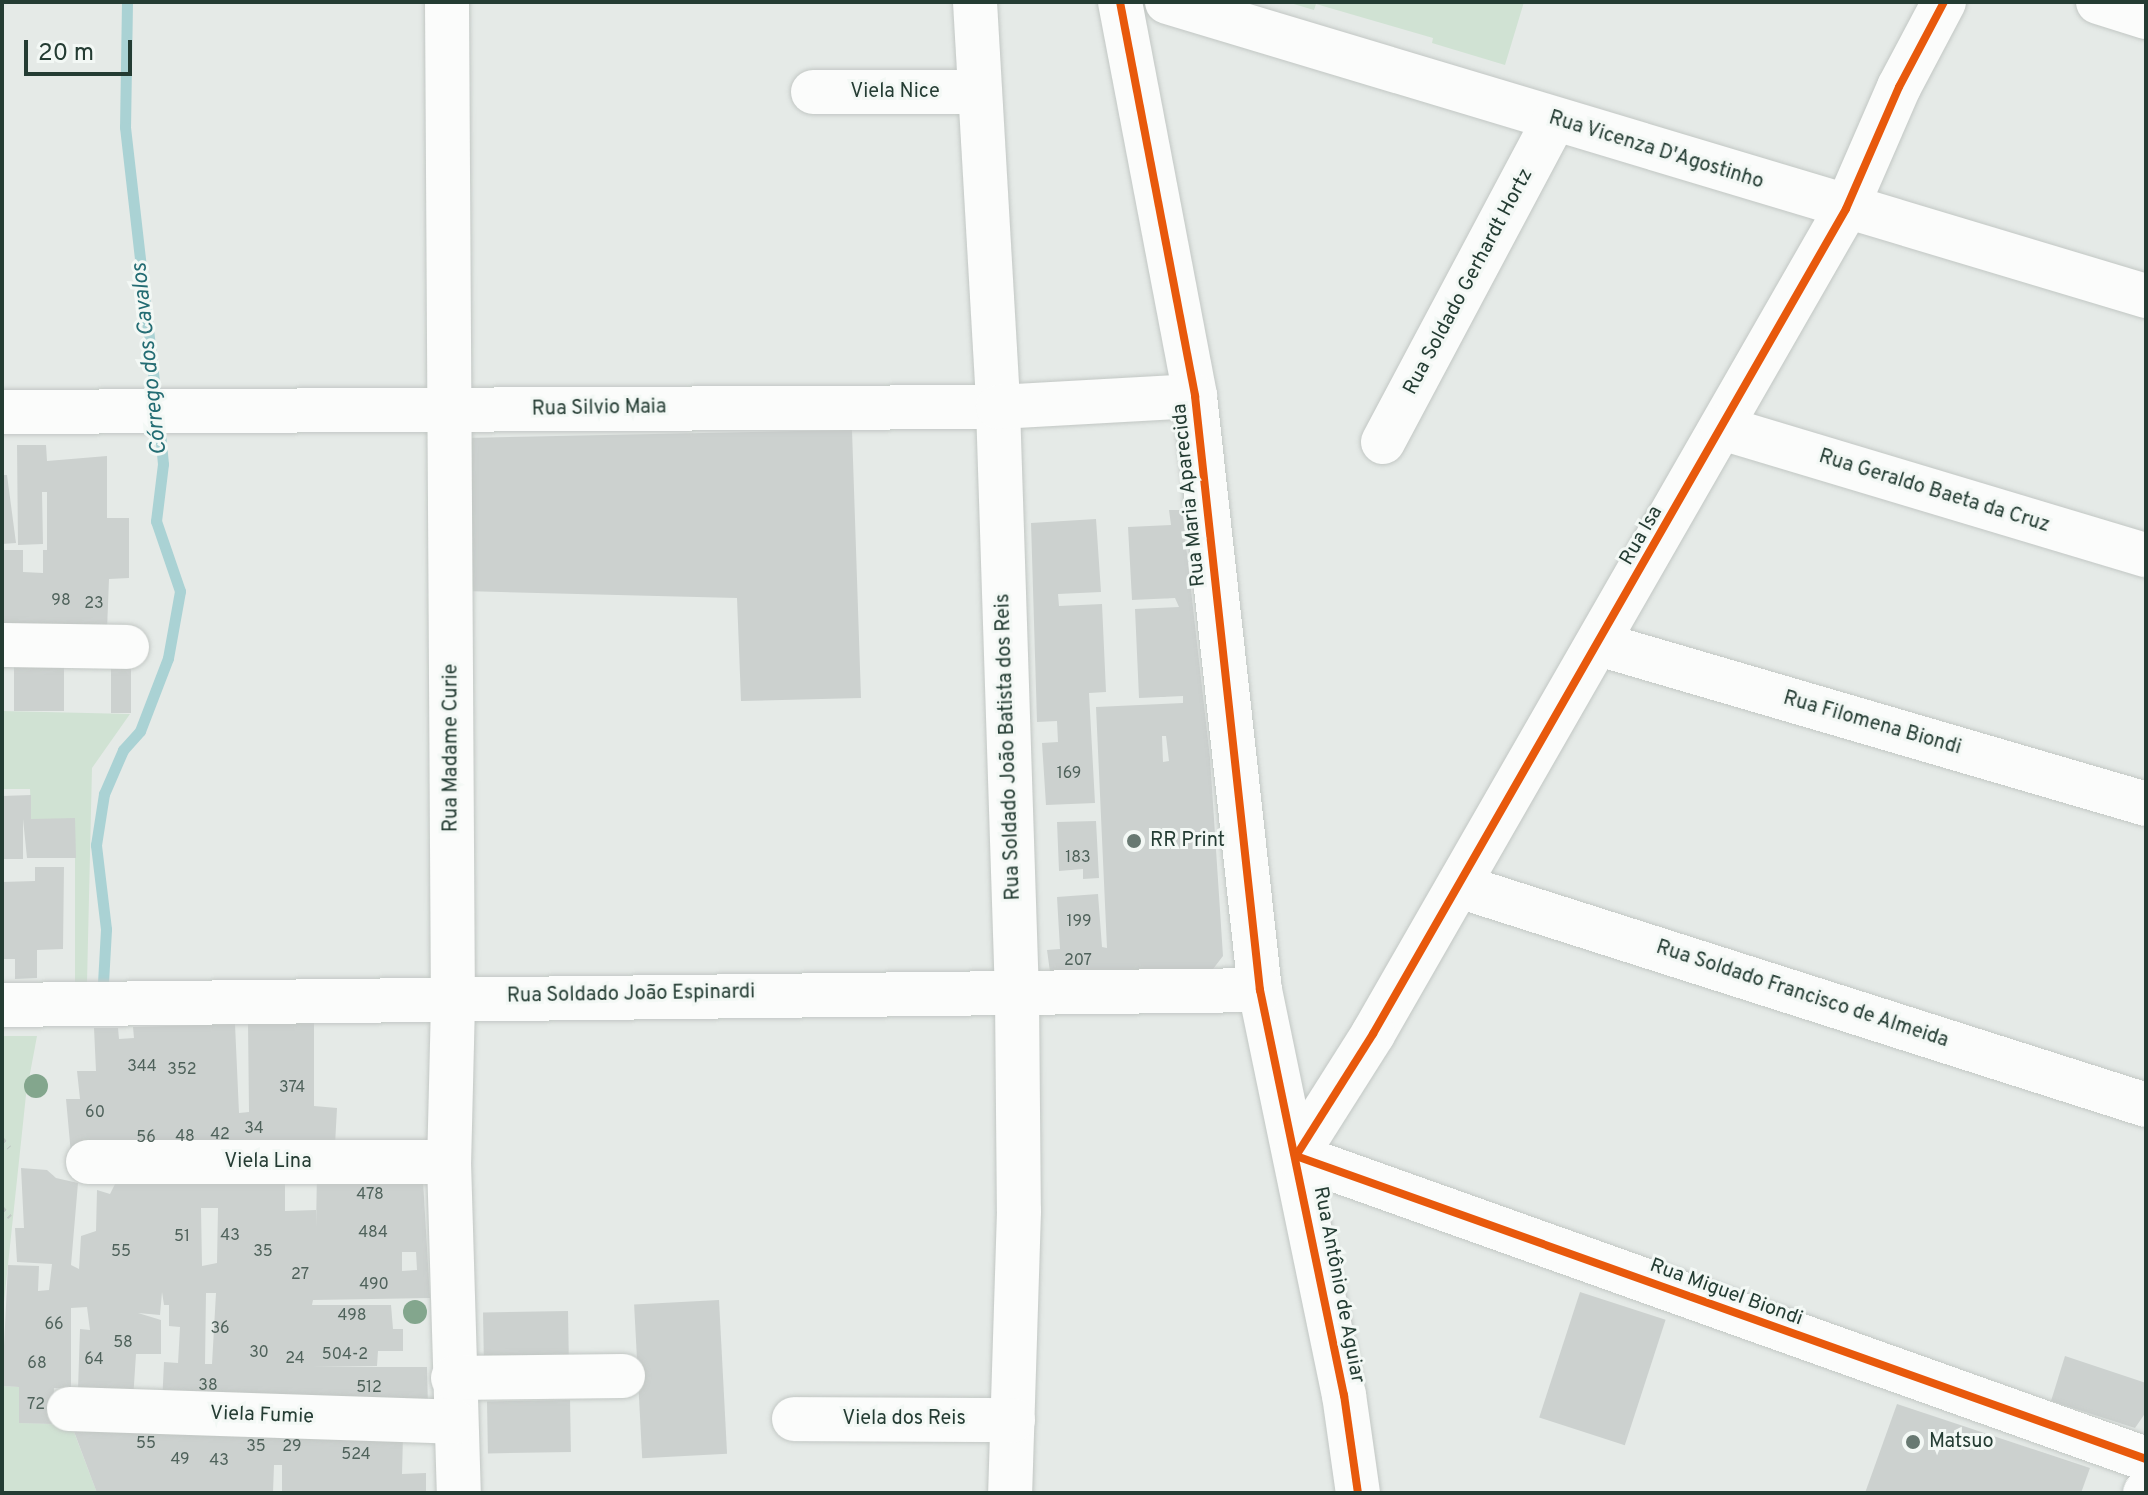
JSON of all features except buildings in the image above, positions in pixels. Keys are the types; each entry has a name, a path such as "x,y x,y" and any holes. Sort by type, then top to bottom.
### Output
{"street":[{"name":"Rua Madame Curie","path":"447,2 453,1003 449,1162 453,1378 459,1493"},
{"name":"Rua Soldado João Batista dos Reis","path":"975,2 998,407 1017,996 1019,1211 1010,1493"},
{"name":"Rua Maria Aparecida","path":"1120,2 1195,396 1260,990"},
{"name":"Rua Vicenza D'Agostinho","path":"1167,2 1846,209 2146,296"},
{"name":"Rua Isa","path":"1296,1156 1330,1108 1459,886 1846,209 1899,87 1944,2"},
{"path":"2098,2 2146,17"},
{"name":"Viela Nice","path":"813,92 978,92"},
{"name":"Rua Soldado Gerhardt Hortz","path":"1383,442 1554,121"},
{"name":"Rua Silvio Maia","path":"2,412 998,407 1195,396"},
{"name":"Rua Geraldo Baeta da Cruz","path":"1722,428 2146,555"},
{"name":"Rua Filomena Biondi","path":"1599,644 2146,804"},
{"path":"2,645 127,647"},
{"name":"Rua Soldado Francisco de Almeida","path":"1459,886 2146,1105"},
{"name":"Rua Soldado João Espinardi","path":"2,1005 453,1003 488,997 749,993 1017,996 1260,990"},
{"name":"Rua Antônio de Aguiar","path":"1260,990 1344,1395 1358,1493"},
{"name":"Rua Miguel Biondi","path":"1296,1156 2146,1459"},
{"name":"Viela Lina","path":"88,1162 449,1162"},
{"path":"453,1378 623,1376"},
{"name":"Viela Fumie","path":"69,1409 455,1422"},
{"name":"Viela dos Reis","path":"794,1419 1013,1420"}],"path":[{"path":"2,1139 9,1147"},
{"path":"2,1208 10,1217"}],"green space":[{"path":"1287,2 1524,2 1505,65 1432,43 1433,38 1316,4 1314,10"},
{"path":"2,711 130,714 92,768 87,983 75,983 75,819 31,819 30,789 2,789"},
{"path":"2,1036 37,1036 26,1095 2,1321"},
{"path":"2,1386 19,1387 19,1423 71,1424 97,1493 2,1493"}],"waterway":[{"name":"Córrego dos Cavalos","path":"127,2 125,127 156,401"},
{"name":"Córrego dos Cavalos","path":"103,983 106,929 96,845 104,794 123,750 140,731 168,658 180,591 156,521 163,464 159,422"}],"cycle path":[{"path":"1120,2 1195,396 1260,990 1344,1395 1358,1493"},
{"path":"1944,2 1899,87 1846,209 1373,1034 1296,1156 2146,1459"}],"place":[{"name":"RR Print","path":"1134,841"},
{"name":"Matsuo","path":"1913,1442"}]}
